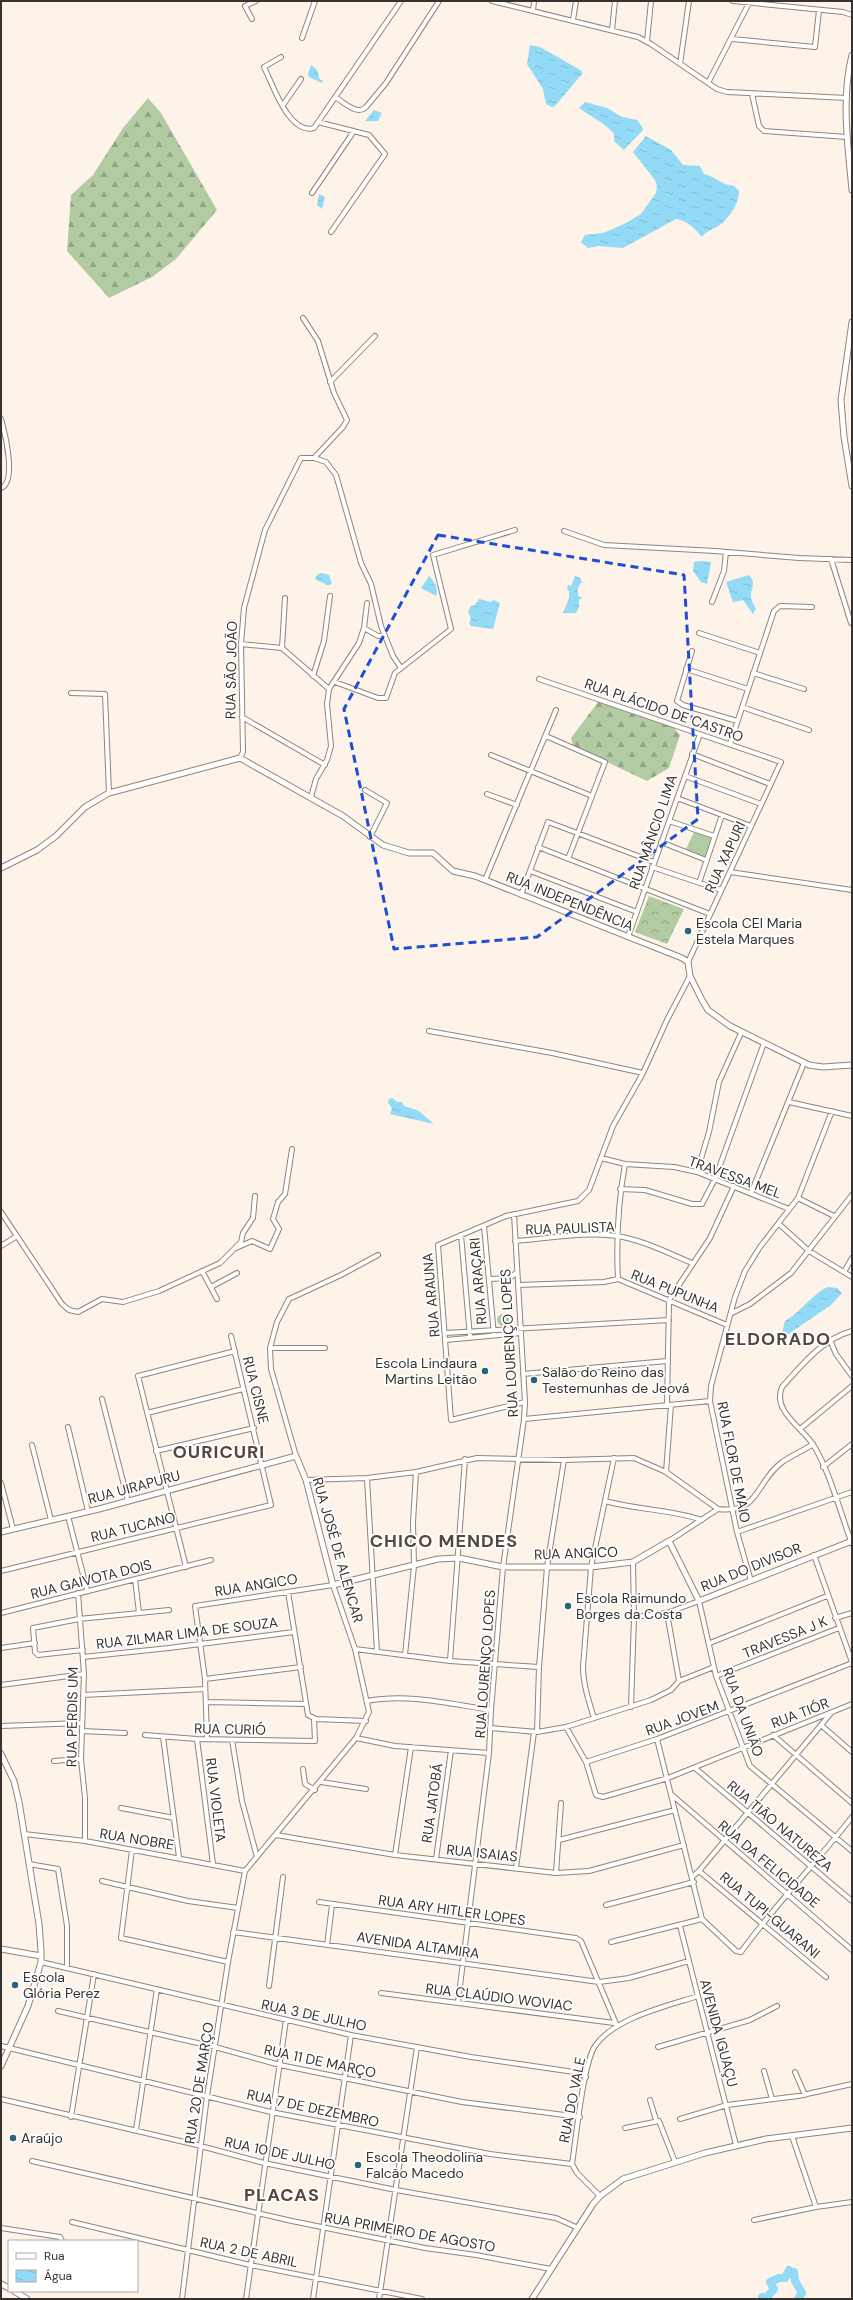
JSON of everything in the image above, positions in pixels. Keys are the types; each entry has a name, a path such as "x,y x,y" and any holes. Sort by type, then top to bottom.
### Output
{"street":[{"path":"252,19 245,6 256,1"},
{"path":"302,38 315,1"},
{"path":"281,57 264,67 292,121 299,126 309,129 314,128 401,1"},
{"path":"335,97 356,110 362,110 366,107 386,83 439,1"},
{"path":"492,1 612,30 647,41 708,83 727,92 847,98"},
{"path":"533,11 534,1"},
{"path":"573,20 576,1"},
{"path":"612,30 615,1"},
{"path":"647,41 651,1"},
{"path":"680,64 689,1"},
{"path":"733,1 843,12 852,15"},
{"path":"708,83 720,56 732,39 749,3"},
{"path":"732,39 815,47 819,10"},
{"path":"852,54 848,71 847,98 847,136 852,190"},
{"path":"283,105 301,79"},
{"path":"752,94 759,126 764,132 847,136"},
{"path":"318,122 372,137 385,154 331,232"},
{"path":"312,193 354,131"},
{"name":"RUA SÃO JOÃO","path":"240,758 243,752 241,644 244,608 265,530 298,463 305,457 314,458 346,422 330,382 318,341 304,318"},
{"path":"852,322 841,400 844,437 852,486"},
{"path":"330,382 375,336"},
{"path":"1,419 10,472 6,486 1,488"},
{"path":"314,458 326,462 336,475 361,563 371,584 385,636 393,656 402,668"},
{"path":"335,682 384,699 392,676 451,629 433,555 515,530"},
{"path":"564,531 604,545 831,560 852,560"},
{"path":"712,602 724,571 726,552"},
{"path":"831,560 851,623"},
{"path":"313,676 324,641 330,596"},
{"path":"282,648 285,598"},
{"path":"311,797 316,779 325,765 331,746 327,704 329,689 335,682 359,643 364,628 367,603"},
{"path":"730,744 774,611 780,606 812,607"},
{"path":"364,628 378,636 385,636"},
{"path":"699,633 760,653"},
{"path":"241,644 282,648 329,689"},
{"path":"692,652 677,696 680,704 737,721"},
{"path":"686,669 748,688"},
{"path":"754,673 804,689"},
{"name":"RUA PLÁCIDO DE CASTRO","path":"539,679 781,762"},
{"path":"71,693 105,694 109,793"},
{"path":"742,707 810,730"},
{"path":"485,880 532,771 556,710"},
{"path":"242,717 325,765"},
{"name":"RUA MÂNCIO LIMA","path":"628,937 700,734"},
{"path":"546,736 605,762 568,859"},
{"path":"692,754 770,784"},
{"path":"491,755 592,796"},
{"path":"1,868 37,850 56,836 85,807 109,793 240,758 353,822 370,837 387,804 365,790"},
{"name":"RUA XAPURI","path":"688,962 781,762"},
{"path":"685,776 761,804"},
{"path":"487,794 517,805"},
{"path":"677,798 751,826"},
{"path":"699,883 722,815"},
{"path":"669,821 714,836"},
{"path":"521,895 548,822 654,862"},
{"name":"RUA INDEPENDÊNCIA","path":"370,837 387,847 424,854 433,853 453,871 464,872 485,880 628,937 675,954 688,962"},
{"path":"661,842 706,860"},
{"path":"538,848 710,914"},
{"path":"652,867 722,890"},
{"path":"530,871 637,912"},
{"path":"730,872 852,890"},
{"path":"688,962 690,976 708,1010 741,1033 804,1063 822,1067 852,1065"},
{"path":"470,1337 460,1235 514,1214 578,1201 588,1190 613,1126 643,1073 667,1020 690,976"},
{"path":"430,1031 552,1053 643,1073"},
{"path":"697,1172 709,1132 719,1082 741,1033"},
{"path":"620,1189 645,1190 697,1205 702,1204 715,1179 764,1043"},
{"path":"751,1193 804,1063"},
{"path":"789,1102 852,1116"},
{"name":"RUA FLOR DE MAIO","path":"751,1581 737,1532 710,1401 711,1386 727,1325 732,1313 735,1297 745,1271 760,1247 798,1198 832,1111"},
{"path":"236,1248 252,1241 270,1249 279,1229 273,1219 278,1201 285,1194 292,1149"},
{"name":"TRAVESSA MEL","path":"601,1158 625,1164 674,1167 697,1172 789,1209"},
{"path":"618,1279 616,1236 620,1189 625,1164"},
{"path":"666,1472 669,1405 667,1361 669,1320 668,1300 710,1238 734,1186"},
{"path":"732,1313 771,1289 791,1273 834,1216 852,1195"},
{"path":"1,1212 62,1304 76,1312 80,1312 102,1299 120,1302 167,1288 220,1263 241,1242 243,1233 251,1222 255,1196"},
{"path":"798,1198 834,1216"},
{"name":"RUA LOURENÇO LOPES","path":"458,2002 489,1753 491,1710 503,1567 524,1419 525,1402 514,1214"},
{"path":"779,1224 809,1251 852,1277"},
{"name":"RUA ARAÇARI","path":"484,1226 494,1335"},
{"name":"RUA ARAUNA","path":"460,1235 442,1242 438,1245 437,1249 446,1340 451,1420 525,1402"},
{"path":"1,1246 17,1236"},
{"name":"RUA PAULISTA","path":"515,1241 616,1236 653,1246 692,1263"},
{"name":"RUA JOSÉ DE ALENCAR","path":"245,1871 321,1782 356,1738 366,1721 369,1712 355,1649 333,1584 306,1480 296,1456 274,1382 270,1348 277,1322 289,1299 341,1275 378,1255"},
{"path":"844,1272 852,1258"},
{"path":"202,1271 217,1298"},
{"path":"489,1279 510,1278 517,1272"},
{"path":"211,1287 237,1273"},
{"name":"RUA PUPUNHA","path":"518,1285 604,1282 618,1279 727,1325"},
{"path":"446,1340 521,1331 669,1320"},
{"path":"445,1333 493,1329 521,1331"},
{"path":"852,1331 830,1340 816,1350 782,1387 779,1394 783,1410 813,1444 852,1542"},
{"name":"RUA CISNE","path":"231,1336 271,1505"},
{"path":"830,1340 836,1354 852,1376"},
{"path":"270,1348 325,1348"},
{"path":"186,1567 138,1376 235,1351"},
{"path":"523,1374 667,1361"},
{"path":"800,1428 852,1386"},
{"path":"147,1413 243,1389"},
{"path":"102,1399 128,1501"},
{"path":"524,1419 710,1401"},
{"path":"68,1427 88,1511"},
{"path":"156,1451 254,1428"},
{"path":"306,1480 367,1478 416,1472 466,1459 518,1458 564,1460 634,1458 666,1472 718,1509 733,1511 751,1502 781,1463 813,1444"},
{"path":"823,1467 852,1444"},
{"path":"32,1445 51,1520"},
{"name":"RUA UIRAPURU","path":"1,1532 128,1501 296,1456"},
{"path":"594,1718 589,1693 583,1683 591,1567 614,1458"},
{"path":"450,1661 466,1459"},
{"path":"516,1868 536,1732 538,1667 547,1567 564,1460"},
{"path":"405,1655 414,1566 413,1522 416,1472"},
{"path":"367,1478 371,1576 377,1652"},
{"path":"1,1483 13,1529"},
{"path":"737,1532 852,1492"},
{"path":"605,1501 640,1509 674,1512 702,1520"},
{"name":"RUA TUCANO","path":"1,1571 271,1505"},
{"name":"RUA ANGICO","path":"200,1643 195,1606 333,1584 414,1566 438,1559 459,1558 503,1567 591,1567 633,1562 669,1541 718,1509"},
{"path":"68,1516 87,1590"},
{"name":"RUA DA UNIÃO","path":"669,1541 699,1601 710,1643 716,1676 731,1712 750,1766 852,1851"},
{"name":"RUA DO DIVISOR","path":"634,1617 667,1613 814,1555 852,1542"},
{"path":"814,1555 827,1596 852,1663"},
{"name":"RUA GAIVOTA DOIS","path":"1,1613 87,1590 211,1560"},
{"path":"631,1707 634,1617 633,1562"},
{"path":"135,1579 139,1613"},
{"path":"288,1592 308,1715 314,1719 366,1721"},
{"name":"RUA PERDIS UM","path":"78,1593 84,1674 81,1759 85,1798 85,1841"},
{"path":"710,1643 827,1596"},
{"path":"83,1650 43,1655 35,1652 33,1628 79,1619 169,1610"},
{"path":"667,1613 679,1681"},
{"path":"835,1618 852,1613"},
{"name":"TRAVESSA J K","path":"716,1676 839,1628"},
{"name":"RUA ZILMAR LIMA DE SOUZA","path":"83,1657 294,1632"},
{"path":"1,1648 35,1643"},
{"path":"200,1643 207,1702 207,1739"},
{"path":"355,1649 450,1661 538,1667"},
{"name":"RUA JOVEM","path":"586,1762 657,1739 731,1712 852,1663"},
{"path":"205,1679 301,1667"},
{"path":"491,1728 536,1732 566,1727 652,1700 671,1690 679,1681 714,1667"},
{"path":"1,1685 84,1674"},
{"path":"83,1695 205,1689"},
{"path":"367,1701 380,1698 407,1698 491,1710"},
{"path":"207,1702 306,1704"},
{"name":"RUA TIÓR","path":"586,1762 590,1782 598,1797 668,1778 852,1704"},
{"path":"692,1877 699,1871 722,1841 831,1713"},
{"name":"RUA CURIÓ","path":"145,1735 197,1739 315,1741 314,1719"},
{"path":"1,1726 82,1723"},
{"path":"821,1725 852,1752"},
{"path":"566,1727 586,1762"},
{"path":"82,1731 125,1733"},
{"path":"773,1735 852,1803"},
{"path":"163,1737 179,1857"},
{"path":"356,1738 395,1746 489,1753"},
{"name":"RUA VIOLETA","path":"197,1739 213,1864"},
{"path":"657,1739 668,1778 702,1919 739,1953 762,1923 812,1867 852,1817"},
{"path":"232,1740 242,1801 257,1857"},
{"path":"395,1855 411,1747"},
{"name":"RUA JATOBÁ","path":"436,1859 451,1750"},
{"path":"1,1754 14,1781 39,1924 41,1959 28,2006 1,2066"},
{"path":"54,1761 81,1759"},
{"name":"RUA TIÃO NATUREZA","path":"694,1768 852,1901"},
{"path":"303,1769 304,1784 314,1790"},
{"path":"321,1782 366,1790"},
{"name":"RUA DA FELICIDADE","path":"672,1795 722,1841 852,1950"},
{"path":"556,1873 561,1803"},
{"path":"121,1808 174,1818"},
{"path":"559,1840 675,1810"},
{"name":"RUA NOBRE","path":"24,1834 85,1841 179,1857 245,1871"},
{"name":"RUA ISAIAS","path":"276,1835 395,1855 556,1873 589,1871 684,1845"},
{"path":"132,1850 121,1934 123,1940 228,1962"},
{"path":"29,1864 58,1869 67,1926 67,1967"},
{"name":"RUA 20 DE MARÇO","path":"182,2299 207,2096 228,1962 245,1871"},
{"name":"RUA TUPI-GUARANI","path":"699,1871 826,1977"},
{"path":"268,1986 283,1877"},
{"path":"102,1881 126,1887 238,1908"},
{"path":"606,1905 694,1882"},
{"name":"RUA ARY HITLER LOPES","path":"319,1902 573,1937 581,1941 599,1982"},
{"path":"327,1944 332,1905"},
{"path":"611,1942 680,1926 702,1919"},
{"name":"AVENIDA IGUAÇU","path":"680,1926 736,2145"},
{"name":"AVENIDA ALTAMIRA","path":"234,1932 462,1962 599,1982 629,1978 689,1961"},
{"path":"1,1949 41,1959"},
{"name":"RUA 3 DE JULHO","path":"41,1959 67,1967 222,2006 351,2035 471,2058 574,2072 586,2077"},
{"path":"71,2117 78,2065 94,1974"},
{"path":"599,1982 616,2024 659,2008 698,1996"},
{"path":"136,2130 157,1989"},
{"name":"RUA CLAÚDIO WOVIAC","path":"380,1993 458,2002 616,2024"},
{"path":"658,2047 750,2020 777,2006"},
{"name":"RUA 11 DE MARÇO","path":"58,2011 215,2047 280,2065 343,2078 483,2105 580,2116"},
{"path":"246,2299 250,2265 260,2214 264,2163 286,2020"},
{"name":"RUA DO VALE","path":"572,2164 586,2077 595,2047 616,2024"},
{"path":"313,2299 343,2078 351,2035"},
{"name":"RUA 7 DE DEZEMBRO","path":"1,2046 271,2112 490,2154 572,2164"},
{"path":"379,2299 417,2047"},
{"path":"764,2070 772,2099"},
{"path":"795,2072 805,2094"},
{"path":"680,2119 727,2105 805,2094 852,2084"},
{"name":"RUA 10 DE JULHO","path":"1,2099 71,2117 136,2130 264,2163 396,2190 556,2218 578,2228"},
{"path":"650,2100 675,2162"},
{"path":"625,2128 657,2120"},
{"path":"532,2299 600,2196 623,2180 675,2162 736,2145 852,2128"},
{"path":"792,2136 816,2207"},
{"name":"RUA PRIMEIRO DE AGOSTO","path":"32,2161 260,2214 388,2240 551,2269"},
{"path":"572,2164 577,2173 600,2196"},
{"path":"754,2220 816,2207 852,2202"},
{"name":"RUA 2 DE ABRIL","path":"72,2222 250,2265 316,2277 380,2292 422,2299"},
{"path":"1,2228 60,2237 62,2240"},
{"path":"16,2292 27,2299"}],"highlighted area":[{"path":"438,535 684,575 698,819 537,937 394,949 344,709"}],"green space":[{"path":"148,98 161,113 217,210 176,259 152,277 109,298 67,251 71,195 93,175 123,128"},
{"path":"599,701 670,724 680,735 669,768 647,781 573,746 571,738"},
{"path":"694,832 713,838 705,857 686,849"},
{"path":"649,896 684,909 667,944 635,932"},
{"path":"503,1314 507,1316 509,1320 507,1324 503,1326 499,1324 497,1320 499,1316"}],"water":[{"path":"530,45 540,47 582,71 582,74 555,106 552,107 546,104 543,89 527,64"},
{"path":"311,65 317,70 320,80 323,80 322,83 309,77 308,74"},
{"path":"585,102 607,108 622,117 637,120 643,130 624,150 614,141 614,134 610,130 579,108"},
{"path":"374,110 382,113 378,121 365,121"},
{"path":"646,136 671,150 683,165 700,166 704,174 734,186 739,191 739,196 735,206 729,216 722,223 707,232 702,237 688,223 676,219 623,248 599,246 588,248 581,242 585,235 603,233 624,224 641,214 656,193 657,186 655,180 633,152"},
{"path":"319,194 325,197 322,209 317,205"},
{"path":"694,562 711,562 707,584 701,582 693,571"},
{"path":"321,573 329,575 332,584 327,585 315,579 317,575"},
{"path":"749,575 753,581 751,598 756,609 753,614 743,600 733,602 726,582"},
{"path":"429,576 436,585 436,596 421,588"},
{"path":"575,576 580,578 582,582 578,587 578,591 579,597 583,597 579,600 579,607 576,613 563,613 569,598 569,591 567,590 568,585 571,586"},
{"path":"479,599 491,602 494,600 500,603 493,629 471,626 469,623 471,619 468,611"},
{"path":"392,1098 397,1102 402,1102 404,1106 419,1111 434,1124 390,1114 392,1108 388,1103 389,1099"},
{"path":"829,1287 837,1288 842,1293 831,1305 784,1337 781,1336 785,1321 797,1313 819,1292"}],"waterway":[{"path":"763,2299 762,2297 767,2297 774,2289 770,2282 779,2278 785,2278 789,2270 788,2275 794,2272 795,2281 802,2293 798,2299"}],"place":[{"name":"Escola CEI Maria Estela Marques","path":"688,931"},
{"name":"Escola Lindaura Martins Leitão","path":"485,1371"},
{"name":"Salão do Reino das Testemunhas de Jeová","path":"534,1380"},
{"name":"Escola Raimundo Borges da Costa","path":"568,1606"},
{"name":"Escola Glória Perez","path":"15,1985"},
{"name":"Araújo","path":"13,2138"},
{"name":"Escola Theodolina Falcão Macedo","path":"358,2165"}],"district":[{"name":"ELDORADO","path":"778,1339"},
{"name":"OURICURI","path":"219,1452"},
{"name":"CHICO MENDES","path":"444,1541"},
{"name":"PLACAS","path":"282,2195"}]}
